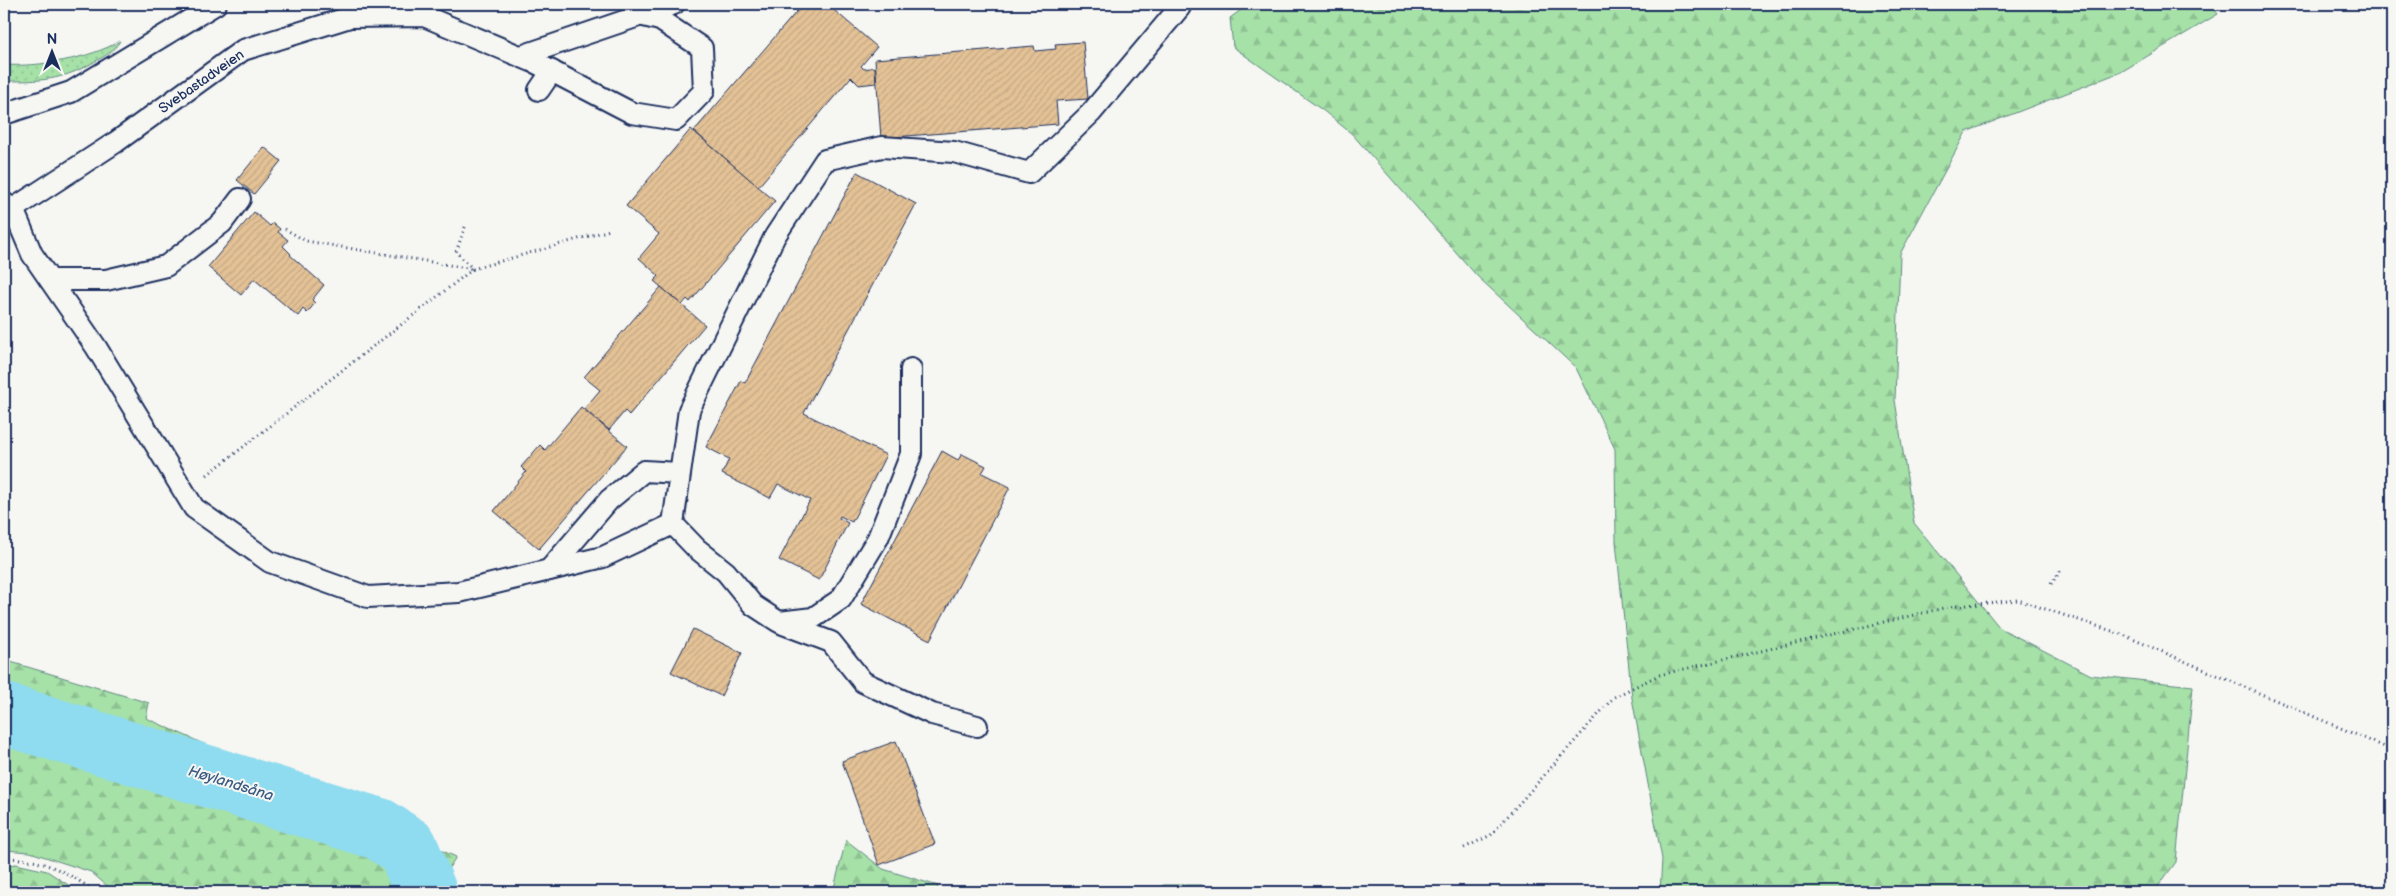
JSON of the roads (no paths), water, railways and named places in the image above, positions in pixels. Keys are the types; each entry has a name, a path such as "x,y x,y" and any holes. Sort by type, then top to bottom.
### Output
{"lane":[{"path":"4,114 72,92 216,4"},
{"path":"521,56 674,4"},
{"path":"673,524 689,410 775,236 825,160 882,147 954,152 1029,173 1091,113 1180,7 1179,4"},
{"name":"Svebastadveien","path":"8,206 116,142 243,50 350,17 424,16 521,56 632,113 676,120 704,91 702,48 660,20 640,15"},
{"path":"539,90 552,71"},
{"path":"50,280 106,280 166,266 222,223 240,200"},
{"path":"8,206 32,254 96,347 194,508 270,562 368,597 459,592 603,557 673,524"},
{"path":"779,622 814,618 841,599 878,538 911,454 911,369"},
{"path":"549,570 609,500 644,471 679,473"},
{"path":"673,524 696,548 726,572 753,605 779,622 831,642 863,682 932,714 977,726"}],"waterway":[{"name":"Høylandsåna","path":"4,714 379,829 407,847 426,892"}]}
